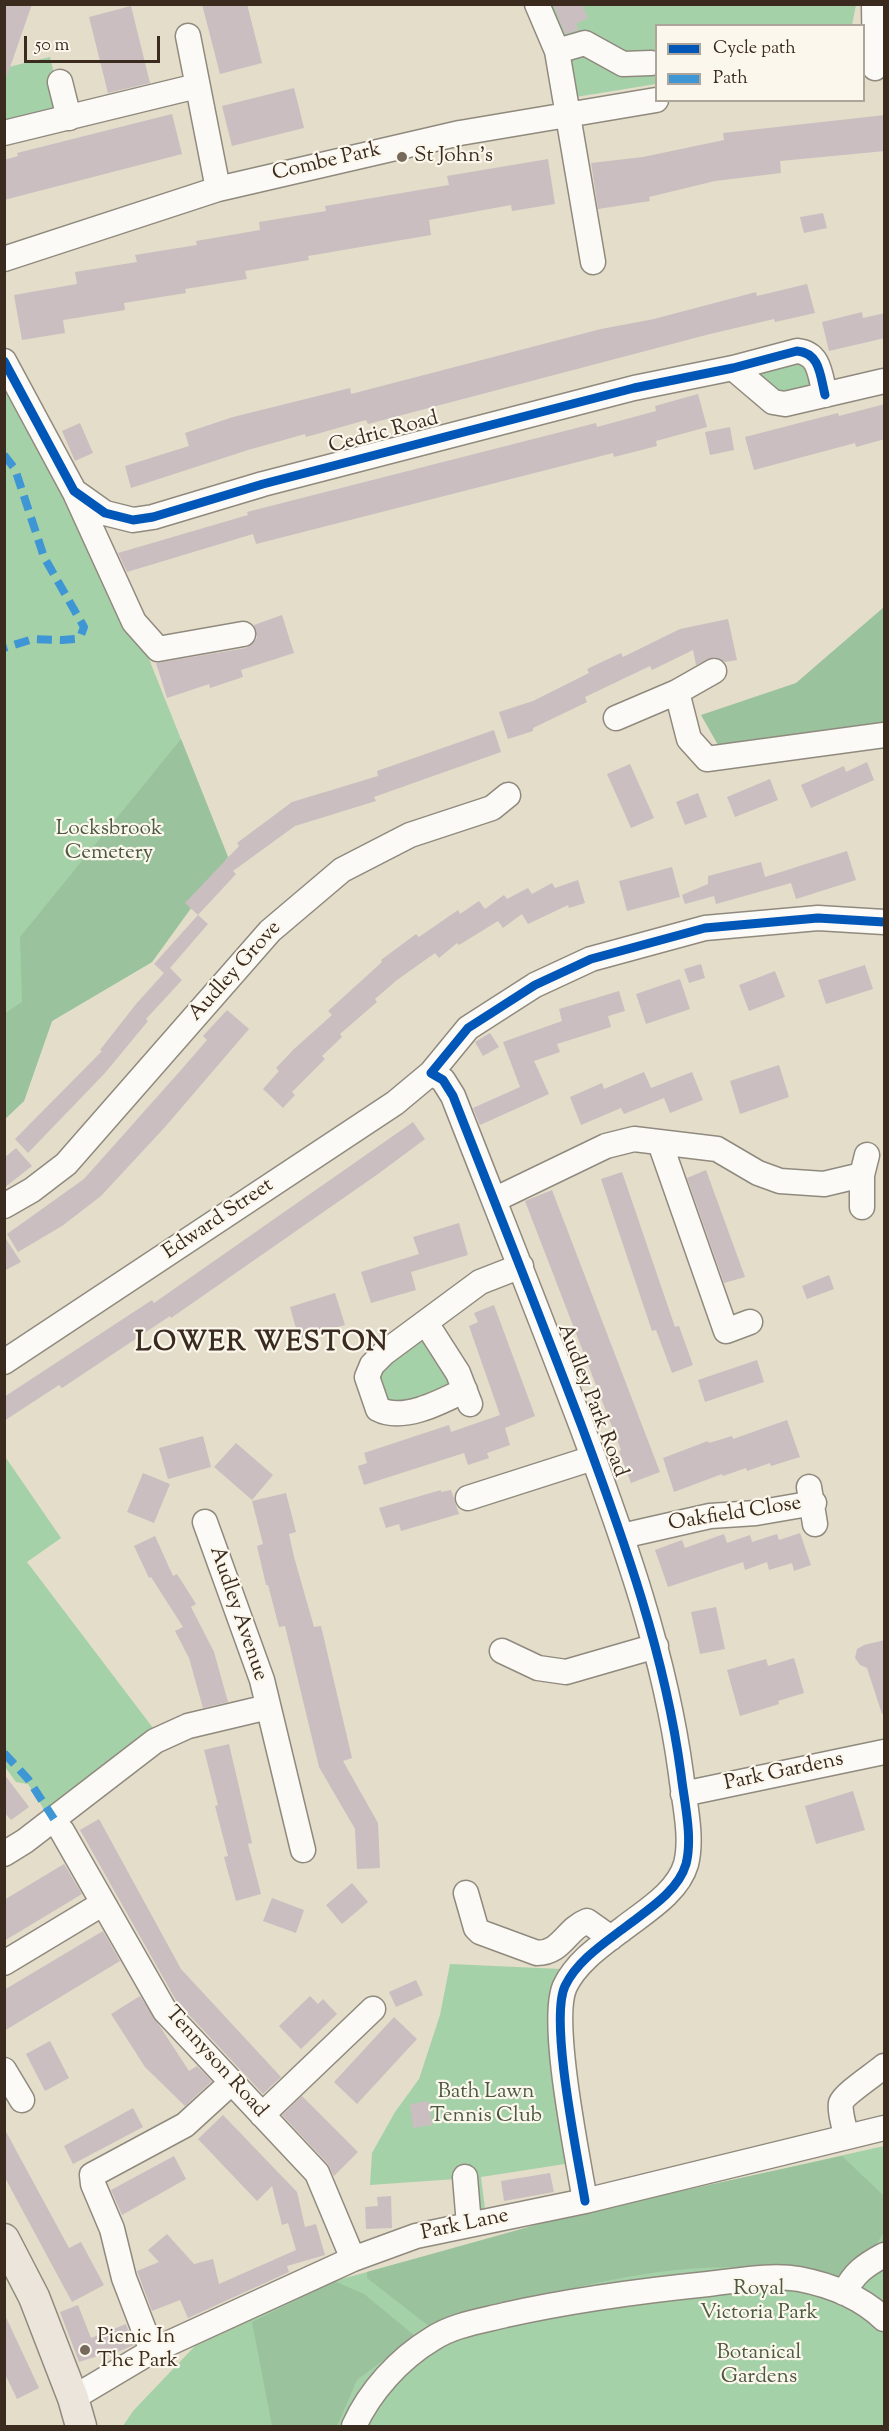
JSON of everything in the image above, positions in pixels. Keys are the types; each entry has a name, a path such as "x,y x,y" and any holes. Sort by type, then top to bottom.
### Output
{"main road":[{"path":"4,2239 34,2297 73,2398 81,2427"}],"street":[{"path":"537,4 557,51 570,113 593,262"},
{"path":"874,4 874,68"},
{"path":"188,36 218,189"},
{"path":"557,51 585,42 623,64 651,63"},
{"path":"60,82 69,118"},
{"path":"4,133 197,86"},
{"name":"Combe Park","path":"4,259 218,189 342,159 570,113 655,100"},
{"name":"Cedric Road","path":"4,361 74,491 105,513 132,520 634,388 733,368 797,351 807,352 818,363 825,395"},
{"path":"733,368 773,402 785,404 885,381"},
{"path":"74,491 134,622 158,650 243,634"},
{"path":"616,718 677,692 714,671"},
{"path":"677,692 689,739 707,759 885,735"},
{"name":"Audley Grove","path":"4,1206 32,1190 66,1164 270,931 342,870 410,835 492,808 508,795"},
{"path":"430,1073 468,1028 535,985 591,959 705,928 818,918 885,922"},
{"name":"Audley Park Road","path":"430,1073 443,1080 453,1096 521,1266 622,1536 656,1646 673,1719 683,1794 687,1843 685,1865 671,1890 582,1962 564,1988 560,2017 562,2052 585,2201"},
{"name":"Edward Street","path":"4,1362 395,1103 430,1073"},
{"path":"494,1200 606,1146 634,1139 717,1149 758,1173 780,1181 824,1184 865,1165 862,1207"},
{"path":"660,1143 726,1331 750,1322"},
{"path":"426,1323 458,1373 468,1397 390,1415 378,1409 367,1377 372,1365 426,1323 480,1282 521,1266"},
{"path":"468,1498 593,1458"},
{"name":"Oakfield Close","path":"622,1536 710,1515 812,1505"},
{"name":"Audley Avenue","path":"205,1522 262,1680 303,1850"},
{"path":"502,1651 538,1668 566,1672 656,1646"},
{"name":"Audley Avenue","path":"4,1854 60,1824 163,1737 188,1726 268,1707"},
{"name":"Park Gardens","path":"683,1794 885,1752"},
{"name":"Tennyson Road","path":"60,1824 102,1904 165,2011 317,2173 353,2259"},
{"path":"466,1893 476,1928 480,1932 537,1953 546,1953 561,1945 587,1921 611,1938"},
{"path":"4,1963 102,1904"},
{"path":"561,1945 582,1962"},
{"path":"262,2115 373,2009"},
{"path":"846,2137 841,2104 846,2095 859,2088 885,2066"},
{"path":"4,2070 22,2100"},
{"path":"152,2351 124,2278 112,2229 93,2184 92,2175 184,2125 231,2083"},
{"name":"Park Lane","path":"73,2398 152,2351 353,2259 416,2236 585,2201 885,2128"},
{"path":"465,2177 469,2225"},
{"path":"844,2293 852,2277 863,2265 885,2256"},
{"path":"354,2427 374,2390 432,2339 463,2325 586,2298 759,2279 798,2279 844,2293 874,2309 885,2319"}],"green space":[{"path":"547,5 856,5 852,24 655,24 655,84 576,97"},
{"path":"50,57 64,113 5,128 4,68"},
{"path":"799,356 816,385 783,396 753,376 760,365"},
{"name":"Locksbrook Cemetery","path":"4,384 66,495 149,659 228,857 152,962 52,1021 24,1101 5,1119"},
{"path":"884,607 884,723 718,745 701,715 796,683"},
{"path":"181,739 228,857 152,962 52,1021 24,1101 5,1119 5,1013 22,1002 20,937"},
{"path":"418,1341 425,1342 451,1382 447,1387 399,1406 393,1404 383,1394 378,1374 383,1367"},
{"path":"4,1455 61,1538 27,1562 153,1728 45,1811 28,1784 16,1782 5,1767"},
{"name":"Bath Lawn Tennis Club","path":"450,1964 561,1969 549,2000 548,2041 565,2164 481,2177 485,2209 459,2213 456,2179 370,2185 372,2153 395,2112 419,2079 440,2015"},
{"name":"Royal Victoria Park","path":"884,2146 884,2426 123,2426 133,2411 195,2346 334,2281 577,2215"},
{"path":"842,2156 884,2196 884,2232 877,2243 837,2281 786,2271 735,2267 683,2269 632,2276 580,2287 430,2327 367,2278 367,2272 575,2214"},
{"path":"334,2281 364,2294 415,2336 357,2380 337,2426 272,2426 252,2322"}],"building":[{"path":"4,4 32,4 7,76 4,76"},
{"path":"202,4 247,4 262,63 220,74"},
{"path":"553,4 582,4 588,18 576,24 579,30 565,34"},
{"path":"131,6 150,83 108,93 89,17"},
{"path":"294,88 304,128 232,146 222,106"},
{"path":"172,114 182,154 4,200 4,160 18,156 17,153"},
{"path":"885,115 885,151 780,161 781,173 715,181 649,197 650,201 598,209 591,163 643,157 724,140 723,133"},
{"path":"548,159 555,204 512,211 511,205 429,220 431,235 308,256 309,260 245,271 247,279 185,289 186,293 124,303 125,310 63,320 65,333 22,340 14,295 77,284 75,272 137,262 135,255 197,245 196,241 260,230 259,222 326,211 325,206 449,185 447,176"},
{"path":"823,213 827,228 804,233 800,217"},
{"path":"807,284 815,313 775,322 774,319 710,334 368,424 366,420 306,437 305,434 131,488 125,466 189,446 185,433 233,417 350,388 351,394 601,329 654,319 756,292 757,296"},
{"path":"862,312 863,318 885,313 885,338 829,351 822,322"},
{"path":"698,394 707,427 656,441 657,446 614,457 613,453 256,544 253,534 127,572 118,553 248,515 247,512 596,423 597,427 656,411 655,406"},
{"path":"885,404 885,439 856,447 855,443 754,470 745,437 838,413 839,416"},
{"path":"80,423 93,453 75,461 62,431"},
{"path":"730,427 734,450 710,455 705,432"},
{"path":"282,615 294,653 241,670 243,677 210,688 209,684 167,698 156,663 246,648 257,638 254,625"},
{"path":"728,619 737,660 725,662 714,657 696,665 693,650 652,670 650,666 585,697 587,702 533,728 533,731 508,739 499,712 533,701 589,673 587,669 621,653 623,657 680,629"},
{"path":"494,730 501,752 374,797 376,801 295,826 233,871 236,874 198,915 185,903 239,846 237,843 292,802 378,776 377,771"},
{"path":"867,762 874,780 811,808 801,785 844,766 846,772"},
{"path":"630,764 654,818 631,828 607,774"},
{"path":"770,779 778,800 735,817 727,797"},
{"path":"698,793 707,817 685,825 676,802"},
{"path":"847,851 856,880 796,899 791,883 716,904 714,896 685,904 682,895 708,884 708,876 761,862 765,877"},
{"path":"672,867 680,897 627,911 619,881"},
{"path":"578,880 585,903 569,908 568,905 528,924 522,914 503,928 498,921 459,945 457,943 439,958 435,953 397,980 375,999 377,1002 340,1034 342,1037 322,1056 325,1059 292,1092 295,1095 283,1108 263,1089 279,1071 276,1068 332,1015 328,1011 382,962 381,960 416,934 419,937 458,910 460,914 479,901 485,909 504,895 507,899 528,888 532,894 552,883 555,888"},
{"path":"198,915 208,924 170,968 182,980 146,1019 148,1021 105,1073 28,1153 15,1139 102,1051 100,1050 136,1004 164,973 154,964"},
{"path":"701,964 705,978 689,983 684,969"},
{"path":"865,965 873,989 826,1004 818,980"},
{"path":"775,971 785,997 749,1011 739,985"},
{"path":"680,979 690,1009 646,1024 636,994"},
{"path":"619,991 625,1011 608,1016 611,1027 557,1044 560,1052 534,1061 549,1094 480,1125 473,1108 520,1087 503,1042 562,1021 559,1009"},
{"path":"227,1010 249,1029 165,1127 101,1196 62,1226 18,1252 7,1234 84,1179 207,1040 203,1036"},
{"path":"490,1033 499,1047 483,1056 475,1042"},
{"path":"779,1065 789,1097 740,1114 730,1081"},
{"path":"644,1072 651,1088 692,1072 703,1100 670,1113 664,1098 624,1114 621,1108 581,1125 570,1097 602,1083 604,1089"},
{"path":"413,1122 425,1139 378,1174 171,1318 170,1316 62,1388 59,1385 4,1421 4,1397 152,1300 154,1303"},
{"path":"16,1148 32,1166 4,1188 4,1158"},
{"path":"706,1170 745,1277 724,1283 687,1178"},
{"path":"622,1172 675,1327 679,1326 693,1365 672,1373 656,1330 652,1331 601,1179"},
{"path":"552,1190 660,1472 631,1483 619,1451 621,1450 525,1201"},
{"path":"459,1223 468,1255 411,1272 416,1290 371,1303 361,1272 419,1254 413,1237"},
{"path":"4,1236 21,1262 4,1271"},
{"path":"829,1275 834,1289 807,1299 802,1286"},
{"path":"335,1293 345,1325 299,1339 290,1307"},
{"path":"494,1305 535,1416 505,1428 510,1445 487,1453 489,1458 468,1465 464,1453 364,1485 358,1466 367,1463 364,1453 449,1425 451,1432 500,1415 469,1326 478,1322 474,1313"},
{"path":"757,1360 764,1382 705,1402 698,1380"},
{"path":"787,1420 800,1457 771,1466 770,1463 747,1471 746,1468 723,1476 722,1474 674,1492 663,1458 708,1441 709,1443 732,1436 733,1439"},
{"path":"203,1436 211,1467 168,1479 159,1448"},
{"path":"236,1443 273,1475 252,1500 214,1467"},
{"path":"143,1473 170,1484 154,1523 127,1512"},
{"path":"441,1490 441,1492 451,1490 459,1514 401,1531 399,1524 386,1528 379,1508"},
{"path":"286,1493 296,1532 289,1534 294,1557 314,1627 321,1626 352,1758 343,1761 378,1823 380,1868 357,1869 355,1829 319,1767 285,1626 279,1627 268,1585 266,1585 257,1546 263,1544 252,1501"},
{"path":"800,1533 811,1565 794,1571 792,1563 769,1570 767,1562 745,1570 743,1562 668,1587 655,1550 682,1540 685,1548 724,1534 727,1543 750,1535 752,1542 777,1534 779,1540"},
{"path":"155,1536 173,1576 177,1574 196,1604 191,1607 214,1652 228,1702 203,1708 189,1658 175,1631 183,1627 151,1577 149,1578 134,1546"},
{"path":"716,1607 725,1649 700,1654 691,1612"},
{"path":"885,1640 885,1713 882,1714 867,1668 860,1665 855,1658 857,1649"},
{"path":"794,1658 804,1693 778,1701 779,1704 740,1716 727,1670 766,1659 768,1666"},
{"path":"229,1744 252,1843 248,1844 261,1894 236,1901 224,1857 228,1856 204,1750"},
{"path":"4,1774 29,1807 11,1820 4,1812"},
{"path":"853,1791 865,1830 816,1844 805,1806"},
{"path":"99,1819 181,1969 281,2077 263,2094 177,2002 80,1830"},
{"path":"64,1864 82,1894 4,1941 4,1900"},
{"path":"352,1883 368,1902 342,1924 326,1905"},
{"path":"272,1898 304,1910 296,1933 263,1921"},
{"path":"103,1931 120,1961 4,2031 4,1990"},
{"path":"416,1980 423,1995 396,2007 389,1992"},
{"path":"140,1996 189,2071 197,2066 212,2081 185,2106 145,2067 111,2014"},
{"path":"310,1996 318,2004 323,1999 337,2014 301,2049 279,2026"},
{"path":"394,2017 417,2039 357,2104 334,2082"},
{"path":"50,2041 69,2078 45,2091 26,2054"},
{"path":"302,2096 358,2152 334,2176 327,2163 282,2115"},
{"path":"429,2101 432,2125 413,2128 410,2104"},
{"path":"133,2108 143,2127 73,2164 64,2146"},
{"path":"223,2115 297,2192 305,2227 316,2224 325,2255 287,2266 289,2272 188,2318 180,2300 152,2311 137,2271 159,2262 148,2250 167,2234 194,2264 213,2259 219,2284 296,2250 288,2223 282,2225 272,2186 257,2201 198,2139"},
{"path":"4,2128 69,2248 81,2242 104,2285 72,2302 4,2176"},
{"path":"174,2156 186,2179 122,2215 111,2190"},
{"path":"550,2173 554,2192 504,2201 501,2181"},
{"path":"391,2196 392,2228 366,2229 365,2207 378,2206 377,2197"},
{"path":"78,2305 91,2338 126,2324 134,2345 103,2358 101,2355 79,2362 60,2312"},
{"path":"4,2313 39,2388 17,2399 4,2372"}],"marked path":[{"path":"4,455 15,469 44,557 84,627 81,635 75,639 33,639 4,648"},
{"path":"4,1753 28,1779 54,1819"}],"cycle path":[{"path":"4,361 74,491 105,513 133,520 153,517 263,484 634,388 733,368 797,351 805,353 815,361 825,395"},
{"path":"585,2201 562,2058 561,2003 565,1986 576,1969 591,1954 651,1908 676,1883 682,1874 688,1853 686,1807 665,1685 628,1555 566,1385 453,1096 443,1080 431,1073 468,1028 535,985 591,959 705,928 818,918 884,922"}],"place":[{"name":"St John's","path":"402,157"},
{"name":"Picnic In The Park","path":"85,2350"}],"district":[{"name":"LOWER WESTON","path":"262,1345"}],"park label":[{"name":"Botanical Gardens","path":"759,2366"}]}
